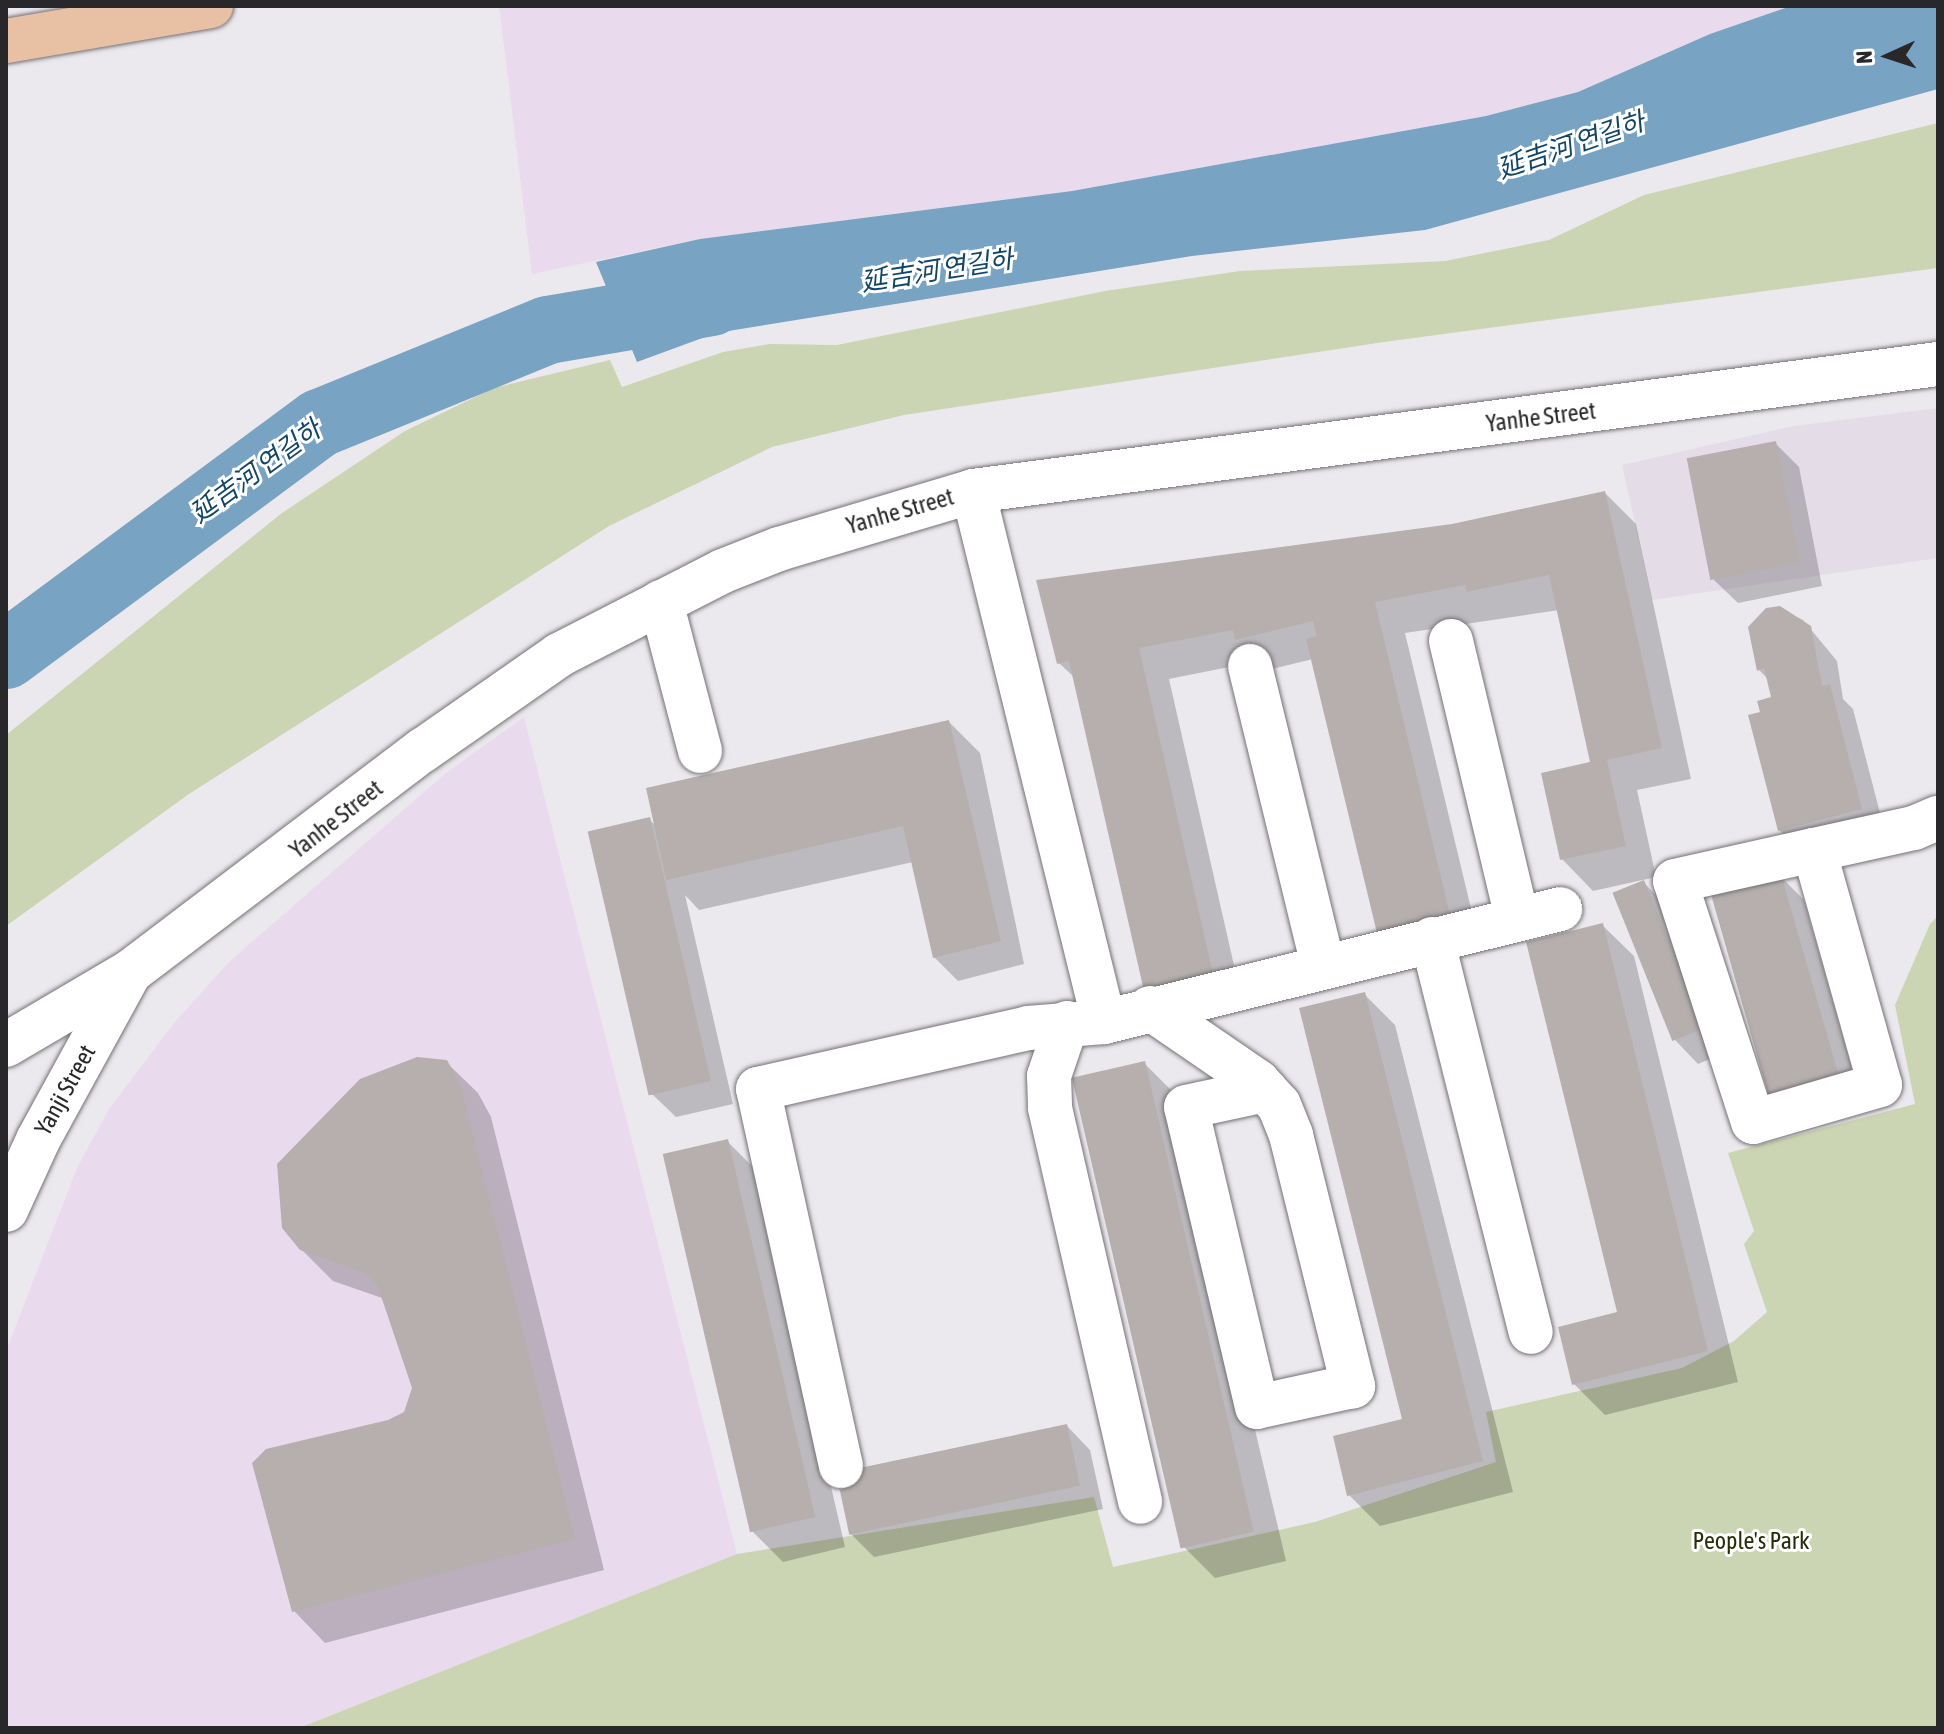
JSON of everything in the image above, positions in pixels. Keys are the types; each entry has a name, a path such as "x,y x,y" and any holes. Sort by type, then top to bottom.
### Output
{"main road":[{"path":"6,41 211,6"}],"street":[{"name":"Yanhe Street","path":"6,1045 130,972 559,655 661,602 779,549 864,519 973,491 1938,364"},
{"path":"973,491 1085,1022 1049,1076 1050,1108 1140,1502"},
{"path":"661,602 700,751"},
{"path":"1451,641 1517,919"},
{"path":"1250,666 1323,966"},
{"path":"1814,850 1880,1085 1753,1122 1675,881 1814,850 1914,828 1938,818"},
{"path":"841,1466 758,1089 1150,1008 1560,909"},
{"path":"1432,939 1531,1332"},
{"name":"Yanji Street","path":"6,1210 38,1140 130,972"},
{"path":"1150,1008 1265,1090 1279,1105 1291,1135 1353,1386 1257,1407 1186,1107 1265,1090"}],"shaded area":[{"path":"499,6 1791,6 1710,34 1578,92 1486,116 1072,191 700,239 532,274"},
{"path":"1938,408 1938,558 1652,600 1622,465 1793,426"},
{"path":"524,717 737,1554 299,1728 6,1728 6,1351 77,1168 109,1109 174,1023 230,961 446,773"}],"green space":[{"path":"1938,123 1938,268 1384,342 904,415 772,447 609,526 189,794 6,926 6,735 282,513 405,431 494,388 610,360 622,387 723,352 770,344 837,345 1105,291 1240,271 1445,261 1549,240 1644,195"},
{"name":"People's Park","path":"1938,916 1938,1728 299,1728 737,1554 1094,1497 1113,1567 1315,1522 1496,1462 1486,1412 1682,1368 1734,1341 1767,1312 1744,1244 1754,1231 1728,1153 1915,1104 1895,1005 1930,924"}],"water":[{"path":"1791,6 1938,6 1938,89 1425,230 1192,256 716,333 637,362 596,262 700,239 1072,191 1486,116 1578,92 1710,34"}],"building":[{"path":"1776,441 1800,563 1710,580 1687,458"},
{"path":"1605,491 1662,748 1607,760 1626,846 1560,860 1541,773 1590,762 1549,575 1466,592 1465,585 1375,602 1450,915 1377,933 1306,639 1317,636 1313,621 1235,640 1233,630 1139,648 1213,974 1144,991 1069,661 1057,664 1036,580 1452,524"},
{"path":"1780,606 1811,626 1822,686 1830,684 1862,809 1778,831 1748,715 1760,712 1757,701 1771,697 1764,668 1757,671 1748,627 1766,608"},
{"path":"949,720 1001,941 933,958 903,826 666,880 646,788"},
{"path":"650,817 711,1081 649,1095 588,831"},
{"path":"1781,874 1841,1083 1771,1103 1711,894"},
{"path":"1644,880 1704,1028 1672,1041 1612,893"},
{"path":"1603,923 1708,1351 1572,1385 1558,1327 1617,1312 1526,942"},
{"path":"1365,992 1483,1461 1347,1496 1333,1436 1402,1419 1299,1008"},
{"path":"417,1057 447,1060 460,1084 575,1539 292,1612 252,1463 266,1449 388,1420 404,1412 412,1388 377,1284 365,1273 300,1250 282,1228 277,1164 360,1079"},
{"path":"1145,1061 1254,1532 1181,1548 1072,1078"},
{"path":"728,1139 815,1517 750,1532 663,1154"},
{"path":"1067,1424 1080,1486 849,1535 836,1473"}],"waterway":[{"name":"延吉河 연길하","path":"6,655 320,423 548,330 712,302"}]}
